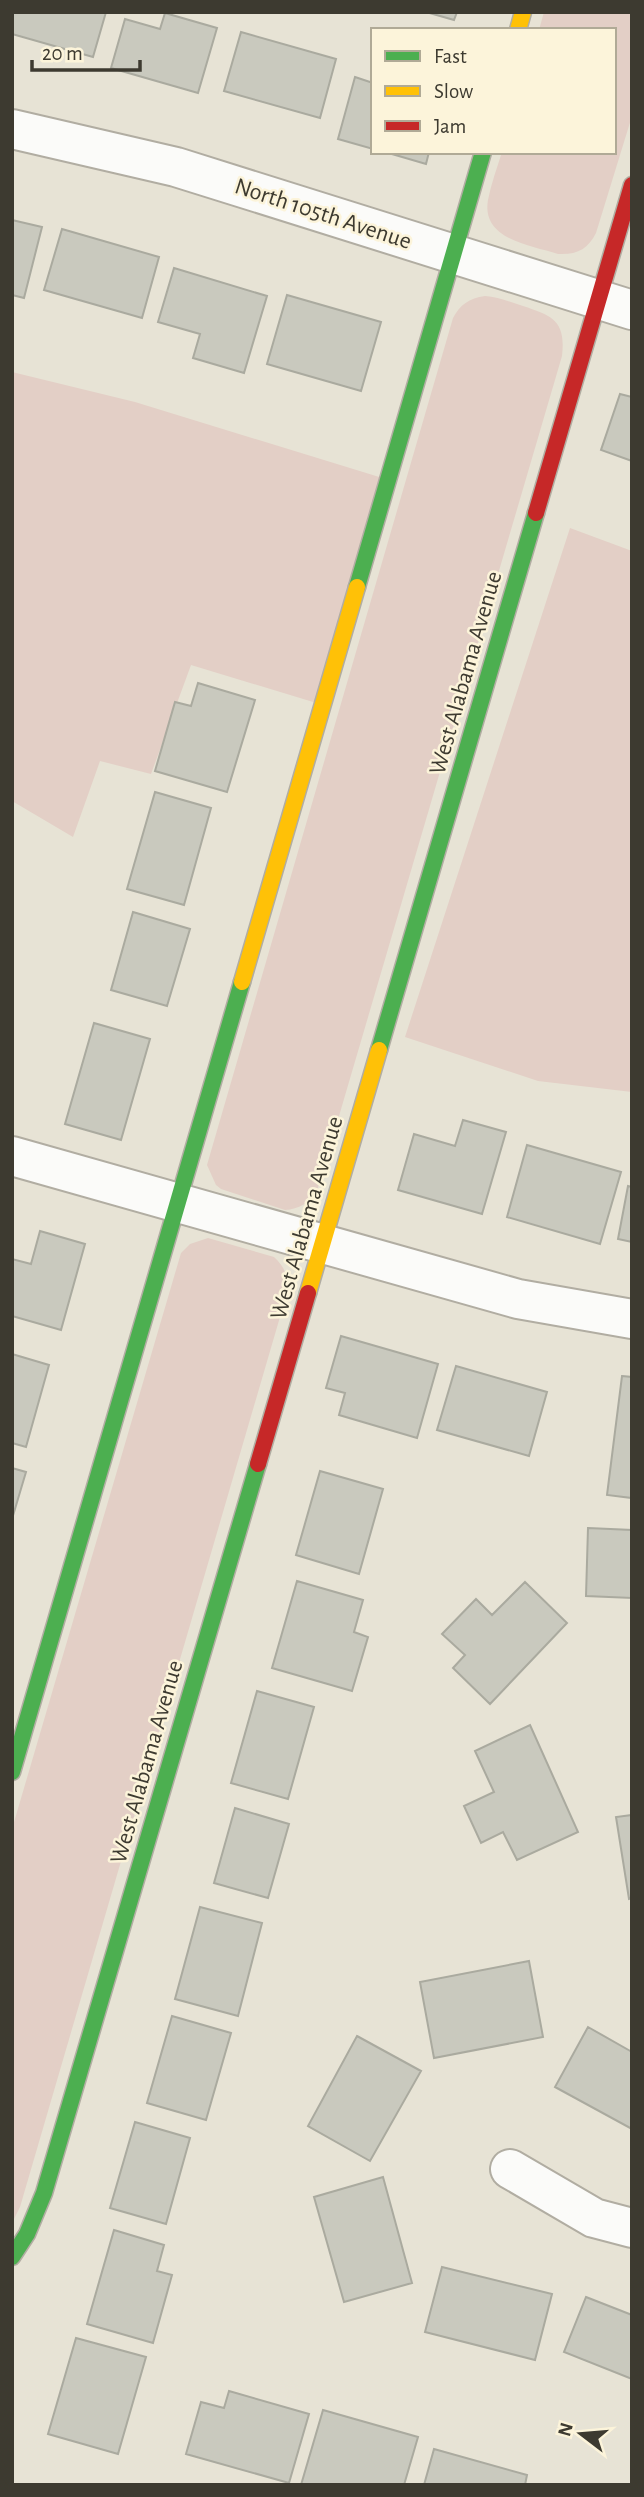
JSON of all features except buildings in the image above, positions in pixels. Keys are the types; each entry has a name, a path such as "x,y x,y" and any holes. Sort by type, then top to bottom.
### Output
{"street":[{"name":"North 105th Avenue","path":"12,129 176,167 615,304"},
{"path":"12,1772 482,154"},
{"name":"West Alabama Avenue","path":"12,2258 27,2234 44,2193 323,1245 615,304 632,186"},
{"path":"12,1156 518,1299 632,1318"},
{"path":"510,2169 594,2218 632,2228"}],"shaded area":[{"path":"544,12 632,12 632,116 596,233 581,250 565,254 522,244 500,232 492,224 488,213 489,194 501,154 616,154 616,28 540,28"},
{"path":"485,296 509,301 550,317 562,335 562,356 317,1191 303,1205 285,1210 221,1189 216,1185 207,1165 453,318 466,303"},
{"path":"12,372 135,402 389,480 323,705 191,665 151,774 100,761 73,837 12,801"},
{"path":"570,528 632,551 632,1092 538,1081 405,1037"},
{"path":"208,1238 274,1257 285,1273 287,1293 20,2207 12,2223 12,1829 181,1253 190,1244"}],"traffic: fast":[{"path":"357,587 482,154"},
{"path":"379,1050 536,513"},
{"path":"12,1772 242,982"},
{"path":"12,2257 27,2234 44,2193 258,1464"}],"traffic: slow":[{"path":"519,28 523,12"},
{"path":"242,982 357,587"},
{"path":"308,1293 379,1050"}],"traffic: jam":[{"path":"536,513 632,185"},
{"path":"258,1464 308,1293"}]}
